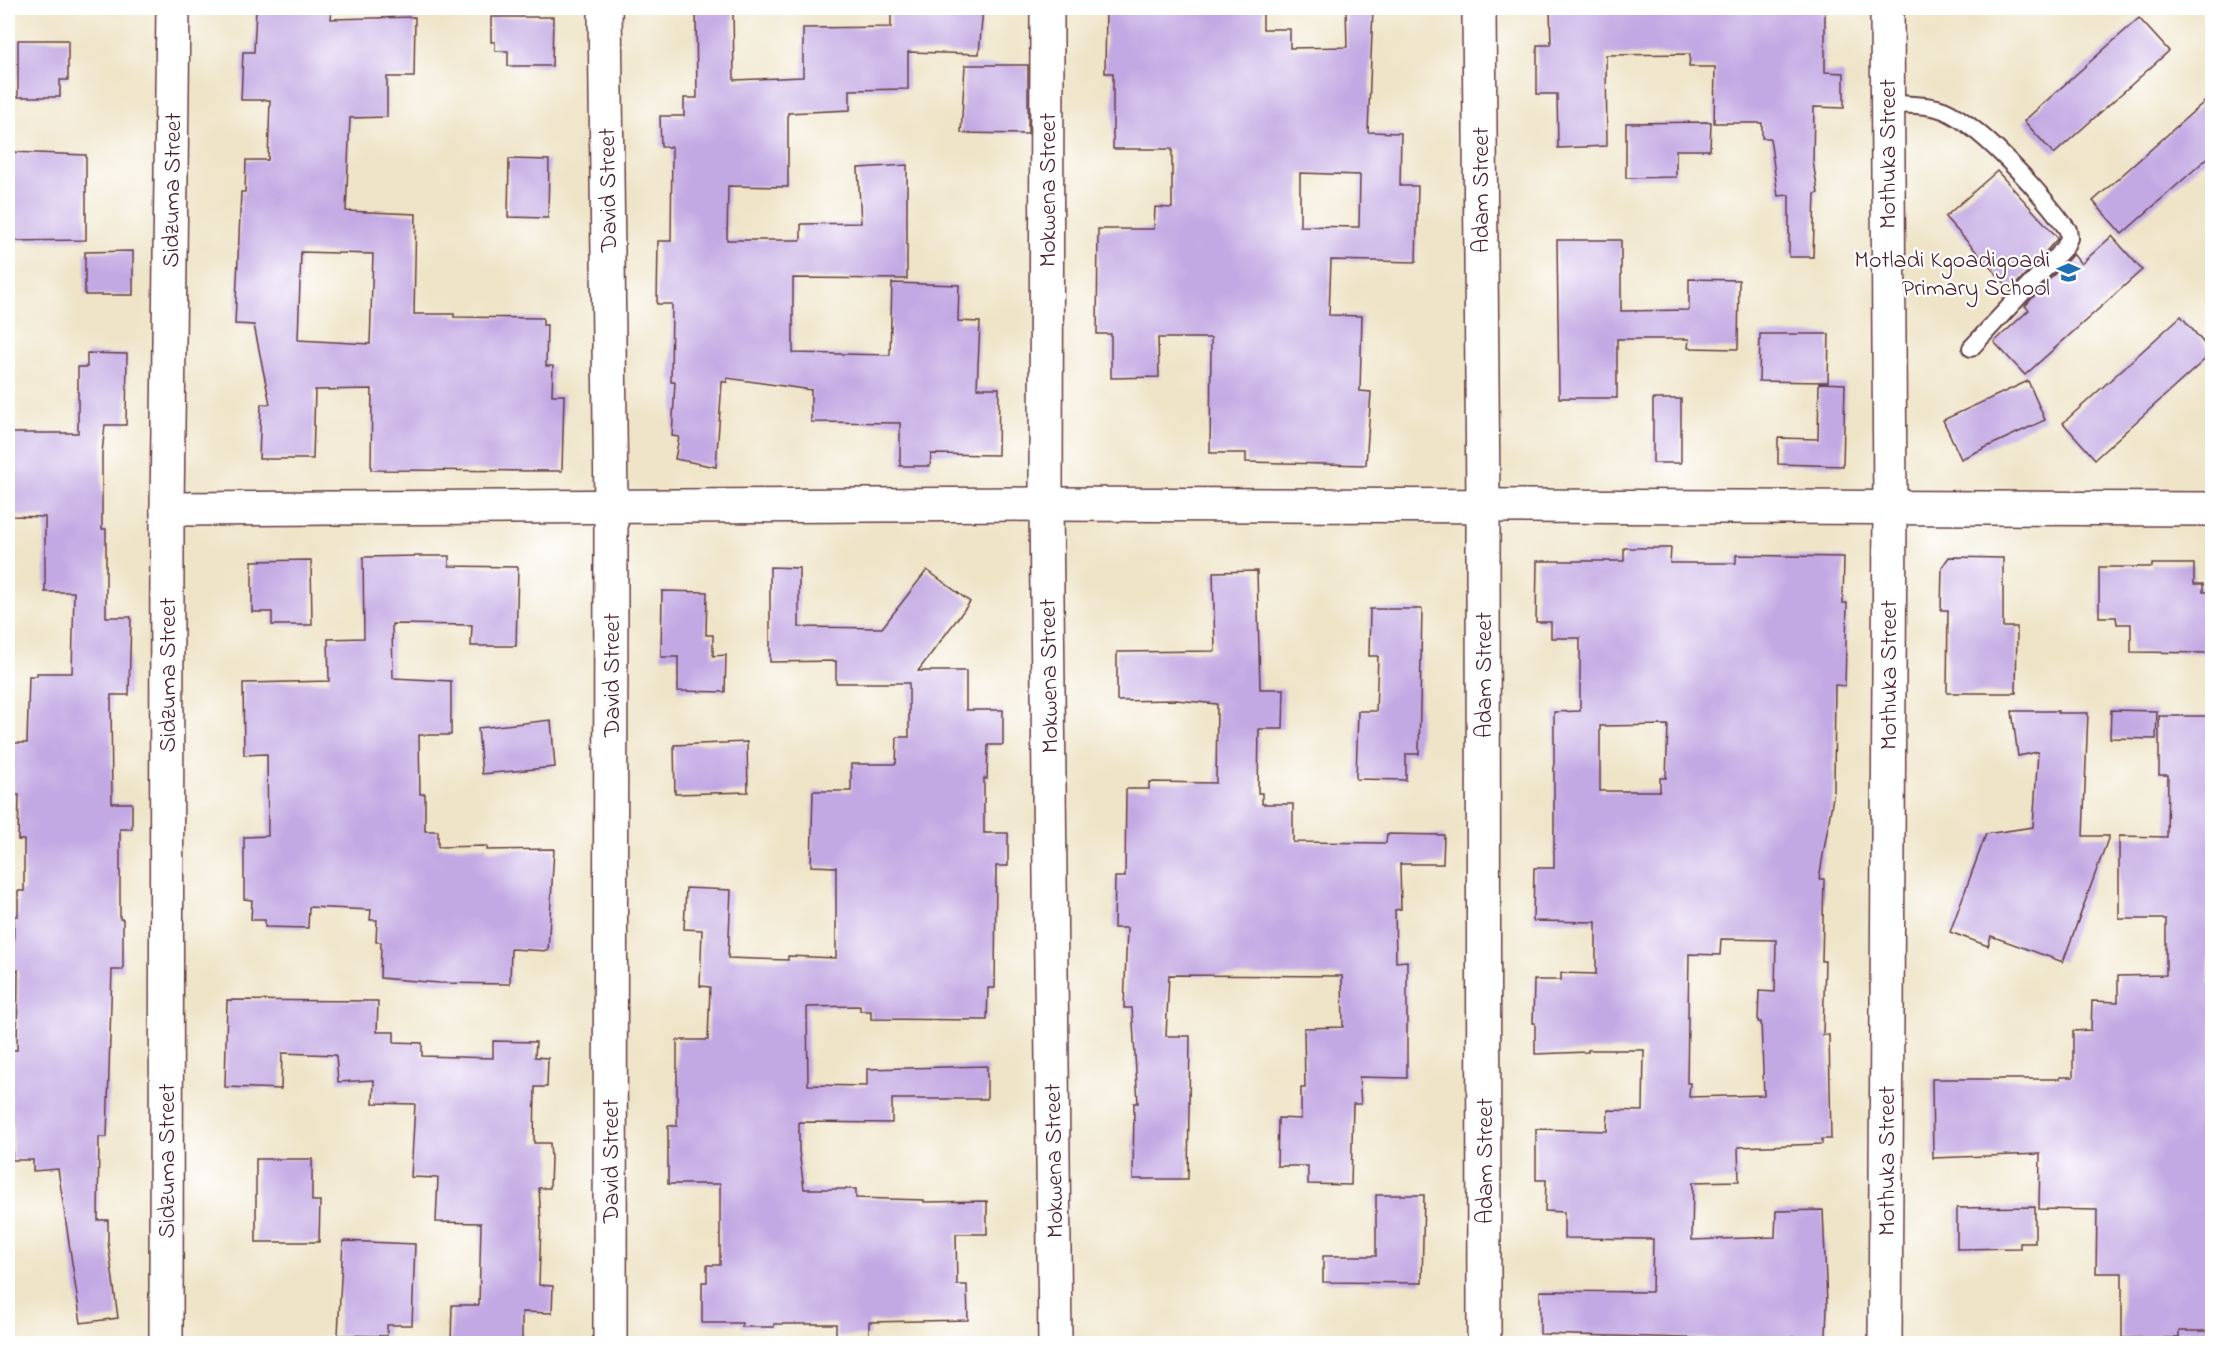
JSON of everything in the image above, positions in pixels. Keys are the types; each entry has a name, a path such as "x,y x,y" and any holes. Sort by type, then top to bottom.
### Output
{"street":[{"name":"Sidzuma Street","path":"165,1344 167,509 173,8"},
{"name":"David Street","path":"605,8 611,507 610,1344"},
{"name":"Mokwena Street","path":"1047,8 1046,504 1055,1344"},
{"name":"Adam Street","path":"1479,8 1483,505 1484,1344"},
{"name":"Mothuka Street","path":"1885,1344 1890,509 1887,8"},
{"path":"167,509 1046,504 2212,509"}],"lane":[{"path":"1887,103 1936,108 1957,116 1983,137 2020,174 2068,230 2069,238 2066,247 1971,348"}],"building":[{"path":"256,8 332,8 331,19 415,17 414,77 387,77 387,117 350,118 346,211 416,214 414,314 543,318 543,325 547,325 546,366 553,366 552,395 564,395 562,471 371,470 372,389 315,390 313,459 259,459 261,404 270,404 254,325 235,324 241,192 245,192 246,160 268,160 270,100 241,100 243,52 254,52","holes":["301,252 373,254 370,344 298,340"]},
{"path":"696,8 733,8 734,80 803,77 803,28 891,27 891,8 983,8 979,54 908,52 908,89 850,90 850,110 788,113 788,187 728,186 727,240 801,240 801,224 861,223 858,168 907,165 907,279 793,278 793,353 890,355 892,283 959,285 958,321 980,322 977,388 999,388 998,455 931,454 930,466 900,466 900,423 811,422 811,390 727,378 727,382 722,382 716,467 675,459 679,437 672,436 675,382 671,382 672,304 657,304 658,241 671,241 672,147 661,147 660,116 684,116 684,98 697,98"},
{"path":"1106,8 1263,8 1263,29 1290,29 1290,48 1347,47 1346,8 1373,8 1368,132 1401,133 1400,186 1418,186 1416,262 1331,260 1329,315 1362,316 1360,391 1371,392 1366,465 1246,462 1246,453 1210,453 1211,338 1158,338 1159,377 1111,378 1111,334 1097,334 1098,229 1154,229 1155,207 1172,208 1172,149 1113,149 1113,73 1105,73","holes":["1300,173 1360,175 1359,227 1300,226"]},
{"path":"1550,8 1714,8 1759,11 1759,8 1825,8 1825,72 1844,73 1844,108 1814,107 1813,161 1818,193 1815,194 1813,257 1789,257 1789,195 1778,196 1770,138 1762,138 1762,123 1714,123 1715,67 1689,67 1690,54 1606,55 1607,146 1558,148 1557,94 1537,94 1537,45 1551,45"},
{"path":"491,17 553,17 552,66 508,66 508,51 495,51 495,42 491,42"},
{"path":"2139,18 2169,51 2054,154 2024,121"},
{"path":"18,40 68,40 68,80 60,80 60,97 18,97"},
{"path":"965,65 1028,65 1028,134 961,133"},
{"path":"2212,95 2212,154 2122,234 2093,201"},
{"path":"1711,122 1710,150 1676,150 1676,177 1626,178 1626,123"},
{"path":"11,152 86,155 86,240 8,241"},
{"path":"509,159 549,160 548,218 508,217"},
{"path":"1997,171 2058,238 2011,290 1945,217"},
{"path":"2112,236 2142,270 2025,375 1994,342 2029,310 2025,306 2073,254 2081,264"},
{"path":"1557,240 1621,240 1621,311 1689,310 1689,279 1739,280 1738,349 1688,348 1689,339 1617,339 1617,398 1559,398"},
{"path":"133,251 133,295 85,295 85,252"},
{"path":"2181,316 2212,353 2095,459 2063,423"},
{"path":"1760,334 1829,334 1828,382 1759,381"},
{"path":"87,353 127,354 126,425 105,425 102,453 102,529 106,529 106,617 131,617 129,695 111,695 112,803 132,803 132,829 120,829 120,919 123,919 123,970 112,970 107,1137 99,1137 98,1220 108,1220 108,1242 118,1318 81,1323 58,1169 33,1171 33,1160 12,1160 13,1125 10,1125 12,1050 17,1050 18,970 13,970 14,916 18,916 18,891 24,891 24,840 18,840 19,795 13,795 12,743 27,743 29,676 37,676 37,673 72,673 74,592 45,592 45,517 11,516 11,433 78,433 78,367 87,367"},
{"path":"2028,381 2045,420 1961,459 1943,420"},
{"path":"1819,383 1845,384 1843,466 1778,464 1778,438 1818,439"},
{"path":"1653,399 1681,399 1681,463 1653,463"},
{"path":"1624,548 1671,548 1670,563 1736,563 1736,555 1844,557 1843,603 1847,603 1845,686 1835,685 1834,791 1819,879 1824,879 1823,1035 1829,1035 1831,1139 1822,1139 1822,1144 1738,1147 1739,1181 1693,1182 1692,1240 1775,1237 1776,1211 1823,1210 1826,1337 1759,1340 1540,1334 1540,1291 1652,1292 1653,1239 1564,1238 1564,1212 1545,1211 1546,1180 1536,1180 1536,1129 1607,1131 1608,1110 1643,1111 1644,1050 1588,1050 1588,1052 1535,1054 1535,1023 1533,1023 1534,980 1561,980 1561,973 1596,974 1596,922 1533,921 1534,868 1554,868 1554,712 1580,711 1580,638 1551,638 1551,622 1536,622 1537,561 1624,561","holes":["1668,725 1666,778 1660,778 1660,791 1600,791 1600,726","1721,939 1776,940 1775,992 1759,991 1758,1022 1761,1022 1764,1095 1689,1097 1690,1083 1687,1083 1689,954 1720,955"]},
{"path":"449,556 449,566 518,567 516,646 471,646 472,625 392,624 393,678 451,681 451,735 419,735 420,794 425,794 425,831 438,831 438,847 487,846 487,850 554,849 548,951 511,949 510,984 439,983 380,978 381,942 376,942 377,920 370,920 371,910 309,907 308,928 265,927 265,920 251,920 252,900 244,899 244,837 268,836 267,754 244,755 243,683 329,681 328,639 364,638 363,557"},
{"path":"1949,557 2003,558 2003,627 2017,627 2016,693 1947,693 1948,610 1941,610 1942,567"},
{"path":"311,560 312,625 272,625 272,612 252,612 252,561"},
{"path":"2152,564 2194,564 2194,584 2203,584 2203,592 2212,592 2212,653 2131,652 2131,624 2117,624 2116,617 2099,617 2099,567 2152,567"},
{"path":"770,567 799,568 799,627 882,628 927,570 970,602 918,671 966,671 966,710 1003,710 1003,745 988,745 987,779 984,778 984,833 1008,833 1008,866 996,866 995,988 988,988 987,1020 871,1019 871,1011 860,1011 860,1006 807,1007 808,1085 867,1086 867,1069 987,1066 987,1099 892,1099 892,1123 799,1122 799,1151 804,1189 856,1189 856,1198 924,1200 924,1202 987,1201 987,1234 956,1234 957,1285 967,1285 968,1320 869,1322 869,1336 836,1336 836,1324 774,1324 774,1327 742,1327 742,1323 702,1323 702,1282 707,1282 707,1265 720,1265 720,1184 668,1184 668,1126 677,1126 677,1040 708,1040 710,987 700,986 702,930 684,929 686,888 731,890 728,958 788,960 788,956 836,958 836,867 811,866 813,791 851,791 851,764 896,764 897,737 909,737 909,683 836,683 836,661 770,662"},
{"path":"1257,571 1260,689 1284,689 1283,729 1259,729 1258,793 1262,793 1262,804 1293,804 1293,842 1386,843 1387,834 1444,835 1443,864 1400,864 1401,909 1395,910 1396,962 1407,961 1407,1078 1359,1077 1361,1104 1353,1104 1351,1185 1308,1184 1308,1166 1277,1166 1278,1118 1301,1119 1301,1088 1305,1088 1304,1028 1343,1027 1342,976 1169,975 1166,1036 1190,1036 1188,1179 1133,1179 1134,1103 1138,1103 1132,1008 1124,1008 1127,928 1114,928 1115,877 1125,877 1126,789 1149,789 1149,782 1216,783 1217,704 1176,700 1117,701 1117,652 1215,651 1213,572"},
{"path":"662,591 707,592 706,635 713,635 713,656 726,655 725,692 678,691 678,657 661,657"},
{"path":"1370,609 1422,609 1419,754 1406,754 1406,780 1356,779 1358,711 1376,711 1378,656 1369,656"},
{"path":"2111,710 2157,711 2156,739 2110,738"},
{"path":"2012,711 2088,713 2083,836 2109,836 2063,962 1991,936 1988,946 1950,932 1986,834 2033,827 2038,752 2018,756"},
{"path":"2159,716 2212,716 2212,919 2209,920 2209,983 2212,984 2212,1331 2179,1331 2179,1338 2122,1338 2122,1273 2096,1273 2097,1210 2039,1209 2040,1154 1933,1158 1932,1079 2060,1079 2060,1077 2073,1077 2073,1031 2091,1030 2092,1001 2118,1002 2118,976 2166,975 2166,919 2119,919 2119,836 2167,837 2168,775 2159,775"},
{"path":"551,720 555,767 482,774 478,728"},
{"path":"747,742 748,792 675,794 674,745"},
{"path":"227,1000 378,1001 377,1032 394,1032 394,1042 422,1043 422,1056 493,1058 493,1041 536,1042 535,1057 548,1058 547,1087 535,1087 534,1143 550,1143 551,1158 550,1188 539,1188 541,1223 539,1285 553,1286 552,1313 522,1312 522,1344 451,1344 452,1305 479,1305 481,1223 436,1222 438,1178 411,1177 415,1104 373,1103 374,1080 338,1082 336,1055 282,1053 281,1089 225,1087"},
{"path":"256,1159 312,1159 312,1201 320,1201 319,1242 256,1242"},
{"path":"1376,1195 1424,1195 1422,1283 1323,1282 1323,1256 1376,1256"},
{"path":"2035,1207 2035,1243 2020,1243 2020,1248 1957,1249 1957,1208"},
{"path":"343,1241 415,1244 412,1325 387,1325 387,1336 338,1335"}],"place":[{"name":"Motladi Kgoadigoadi Primary School","path":"2068,273"}]}
